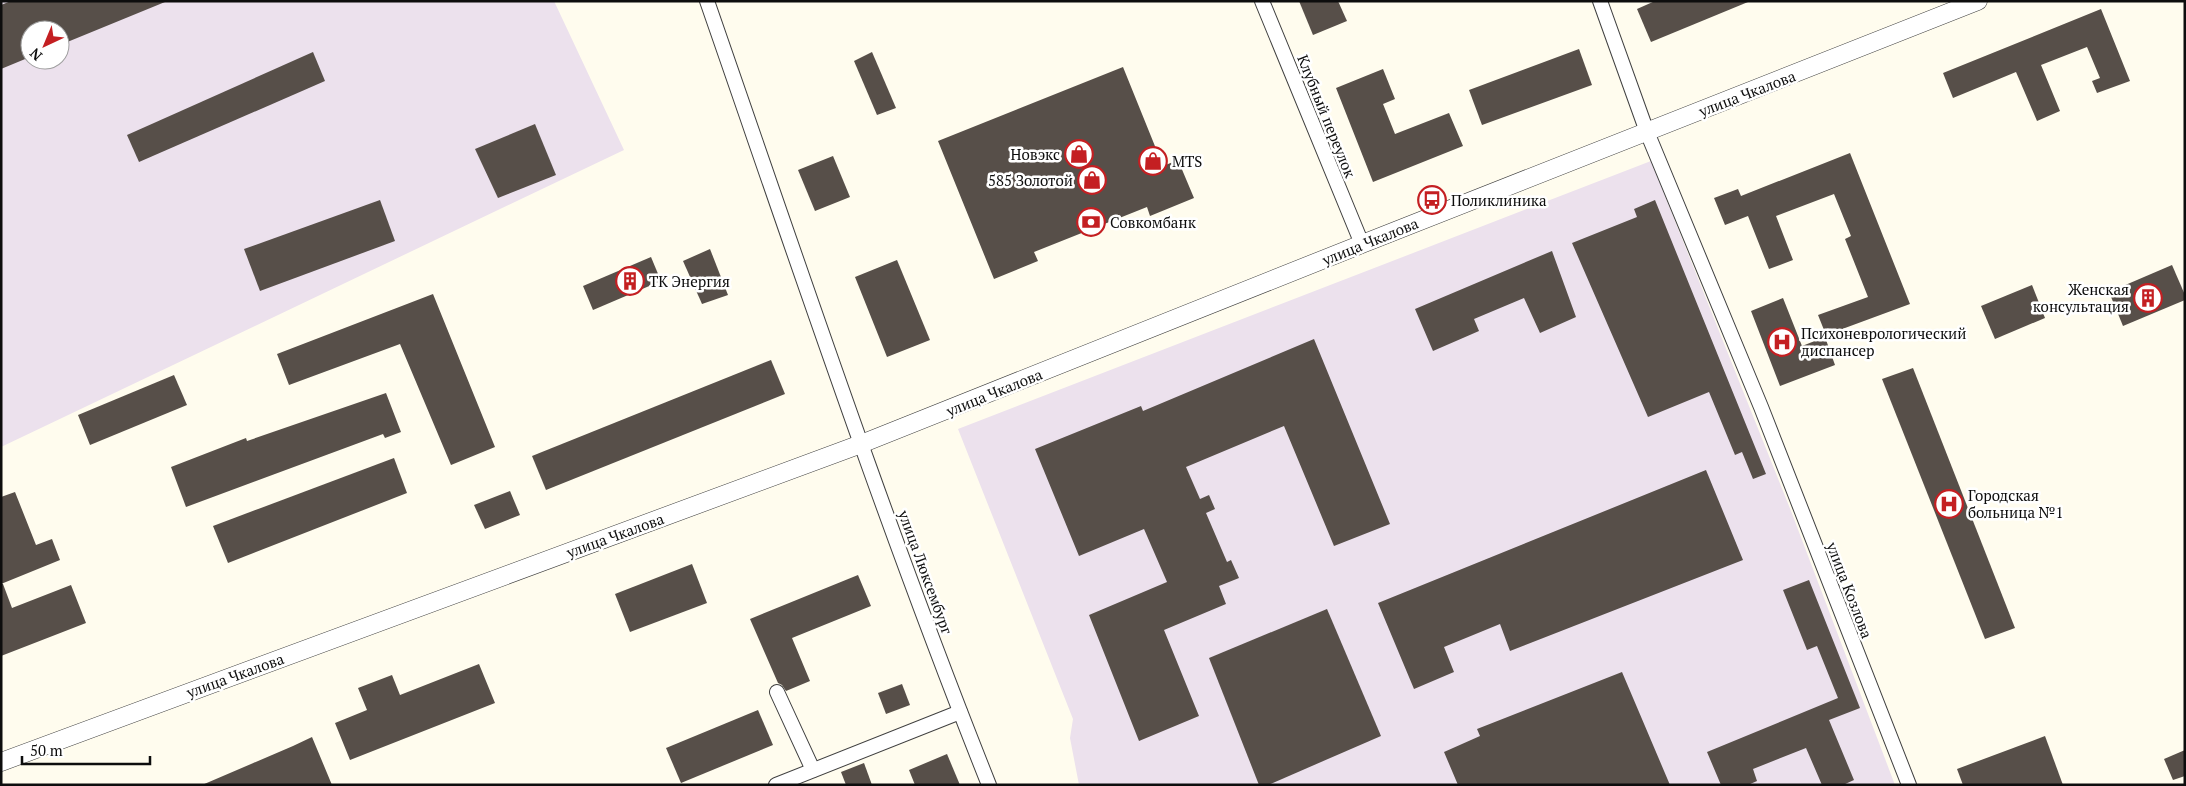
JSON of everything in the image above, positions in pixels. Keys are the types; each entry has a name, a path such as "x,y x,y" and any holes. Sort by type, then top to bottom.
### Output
{"street":[{"name":"улица Люксембург","path":"707,1 862,444 960,712 989,785"},
{"name":"Клубный переулок","path":"1262,1 1362,244"},
{"name":"улица Козлова","path":"1600,1 1647,132 1760,407 1908,785"},
{"name":"улица Чкалова","path":"1,762 862,444 1978,1"},
{"path":"776,692 813,770"},
{"path":"776,785 960,712"}],"shaded area":[{"path":"1,1 554,1 624,150 1,447"},
{"path":"1651,161 1791,511 1895,785 1079,785 1070,738 1073,719 958,429"}],"building":[{"path":"11,1 165,1 70,41 70,20 20,20 20,61 1,69 1,5"},
{"path":"1299,1 1338,1 1347,21 1313,35"},
{"path":"1655,1 1748,2 1651,42 1637,9"},
{"path":"2101,9 2130,81 2097,93 2092,81 2100,78 2087,47 2041,65 2060,111 2037,121 2016,72 1953,98 1943,73"},
{"path":"1579,49 1592,85 1482,125 1469,90"},
{"path":"313,52 325,81 139,162 127,135"},
{"path":"872,52 896,108 877,115 854,61"},
{"path":"1123,67 1163,166 1178,160 1194,198 1150,216 1147,207 1034,252 1038,261 994,279 938,141"},
{"path":"1383,69 1395,99 1383,104 1395,134 1449,113 1463,146 1373,182 1336,88"},
{"path":"535,124 556,175 498,198 475,149"},
{"path":"1850,153 1910,304 1826,335 1818,315 1868,297 1845,239 1851,236 1834,194 1776,216 1793,260 1769,269 1748,216 1725,225 1714,198 1738,189 1741,196"},
{"path":"833,156 850,197 815,211 798,170"},
{"path":"380,200 395,241 260,291 244,249"},
{"path":"1655,200 1766,474 1753,479 1742,452 1735,455 1709,392 1648,417 1572,243 1637,217 1634,209"},
{"path":"710,249 728,295 702,304 683,261"},
{"path":"1552,251 1576,317 1540,333 1524,298 1474,319 1479,331 1433,351 1415,309"},
{"name":"ТК Энергия","path":"651,257 661,281 593,310 583,286"},
{"path":"897,260 930,340 887,357 855,277"},
{"name":"Женская консультация","path":"2172,265 2185,295 2185,300 2123,326 2109,292"},
{"path":"2032,285 2045,318 1995,339 1981,306"},
{"path":"433,294 495,447 451,465 400,344 289,385 277,354"},
{"name":"Психоневрологический диспансер","path":"1783,298 1802,346 1825,337 1835,365 1780,386 1751,311"},
{"path":"1314,339 1390,524 1334,546 1284,426 1186,467 1200,499 1209,495 1215,509 1206,513 1227,562 1231,560 1239,578 1219,586 1226,604 1164,630 1199,716 1139,741 1089,615 1167,582 1144,529 1079,556 1035,449 1141,406 1143,411"},
{"path":"771,360 785,394 546,490 532,456"},
{"name":"Городская больница №1","path":"1913,368 2015,628 1985,639 1882,379"},
{"path":"174,375 187,405 90,445 78,415"},
{"path":"386,393 401,432 385,438 383,434 186,507 171,467 246,438 247,441"},
{"path":"394,458 407,493 228,563 213,526"},
{"path":"1706,470 1743,560 1510,651 1500,624 1444,647 1454,672 1414,689 1378,603"},
{"path":"510,491 520,515 485,529 474,505"},
{"path":"15,492 36,545 52,539 60,560 1,584 1,497"},
{"path":"692,564 707,603 630,632 615,594"},
{"path":"858,575 871,606 792,638 810,681 786,691 778,683 750,619"},
{"path":"1809,580 1860,708 1829,720 1854,780 1843,785 1822,785 1806,748 1753,769 1757,781 1748,785 1721,785 1707,752 1838,698 1817,646 1807,650 1783,590"},
{"path":"1,584 3,584 12,608 71,585 86,623 1,656"},
{"path":"1327,609 1381,736 1268,785 1259,785 1209,658"},
{"path":"479,664 495,703 350,760 335,723 367,710 358,688 392,675 400,695"},
{"path":"1622,672 1670,785 1458,785 1444,752 1480,736 1477,729"},
{"path":"902,684 910,705 886,714 878,693"},
{"path":"758,710 773,745 681,783 666,748"},
{"path":"2045,736 2063,785 1963,785 1957,769"},
{"path":"312,737 332,785 202,785 293,746"},
{"path":"2185,750 2185,776 2173,780 2164,759"},
{"path":"947,754 960,785 915,785 909,770"},
{"path":"864,763 872,785 846,785 841,772"}],"place":[{"name":"Новэкс","path":"1079,154"},
{"name":"MTS","path":"1153,161"},
{"name":"585 Золотой","path":"1092,180"},
{"name":"Поликлиника","path":"1432,200"},
{"name":"Совкомбанк","path":"1091,222"},
{"name":"ТК Энергия","path":"630,281"},
{"name":"Женская консультация","path":"2148,298"},
{"name":"Психоневрологический диспансер","path":"1782,342"},
{"name":"Городская больница №1","path":"1949,504"}]}
